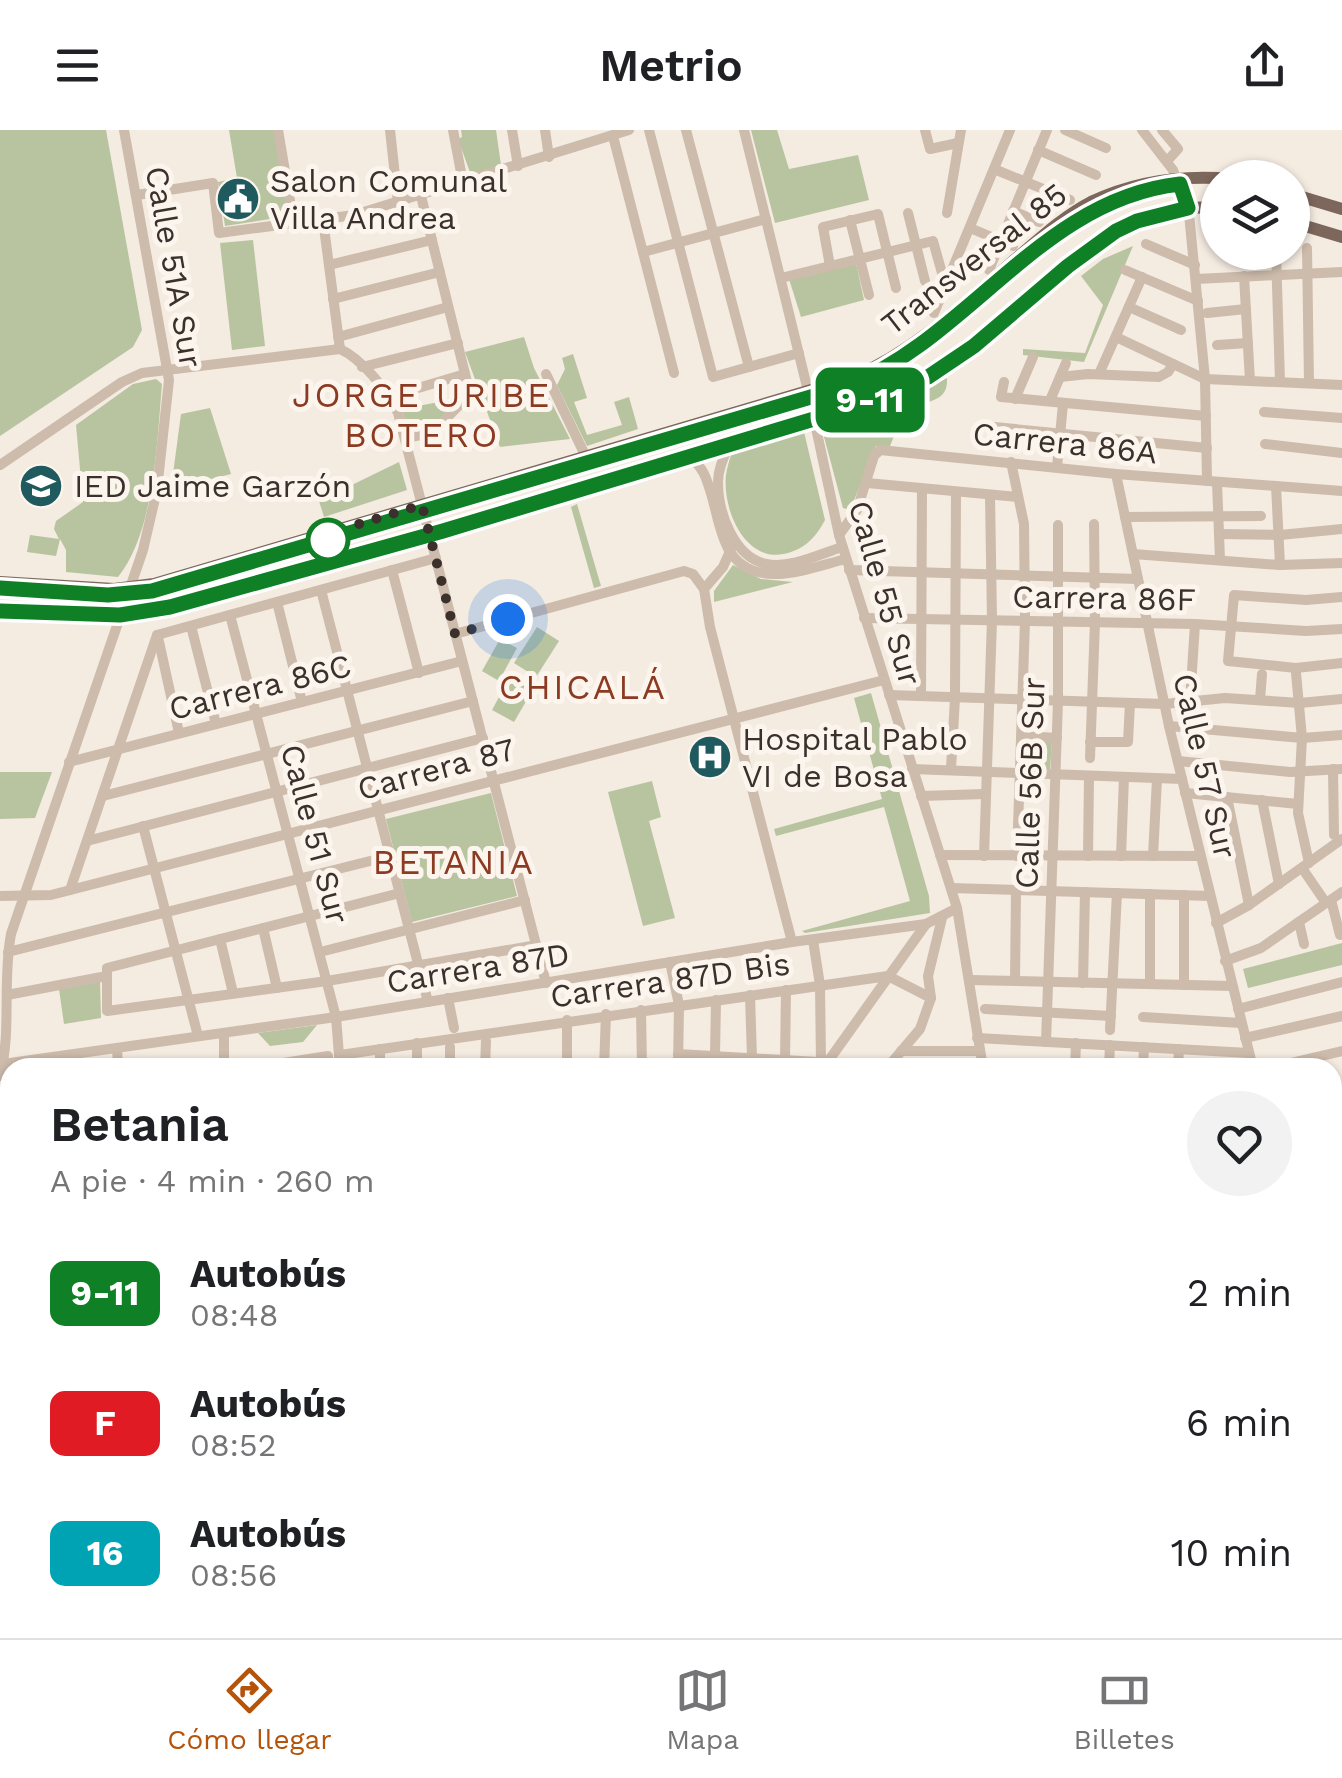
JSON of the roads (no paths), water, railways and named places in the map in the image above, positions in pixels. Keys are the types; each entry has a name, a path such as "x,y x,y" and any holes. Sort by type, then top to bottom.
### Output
{"main road":[{"name":"Transversal 85","path":"0,582 129,589 157,584 852,378 907,350 1078,210 1124,190 1177,178 1200,178"},
{"path":"1310,199 1342,209"},
{"name":"Transversal 85","path":"0,611 120,615 170,607 814,419 928,377 974,346 1068,266 1116,231 1148,218 1200,208"},
{"path":"1310,227 1342,237"}],"street":[{"name":"Calle 51A Sur","path":"5,1058 8,952 22,896 155,504 170,390 124,130"},
{"path":"278,130 294,224"},
{"path":"390,130 398,204"},
{"path":"453,130 463,183"},
{"path":"512,130 518,166"},
{"path":"545,130 549,157"},
{"path":"137,195 213,182 219,233 294,224 398,204 629,130"},
{"path":"649,130 713,376 799,353"},
{"path":"686,130 749,366"},
{"name":"Calle 55 Sur","path":"744,130 847,564 958,908 981,1058"},
{"path":"925,130 930,149 958,143"},
{"path":"947,213 960,130"},
{"path":"934,313 1010,130"},
{"path":"988,270 1046,130"},
{"path":"1065,130 1106,148"},
{"path":"1162,130 1178,150 1168,160"},
{"path":"1144,131 1168,160 1188,208 1205,379 1206,448 1218,515 1220,560"},
{"path":"610,134 674,373"},
{"path":"1038,150 1096,175"},
{"path":"994,169 1070,200"},
{"path":"405,438 432,432 470,394 421,196"},
{"path":"1013,211 1039,222"},
{"path":"908,213 925,280"},
{"path":"830,266 822,227 878,214 896,288"},
{"path":"643,252 766,218"},
{"path":"323,220 339,343 392,402 405,438 546,982"},
{"path":"850,220 868,295"},
{"path":"970,228 1012,246"},
{"path":"329,265 432,240"},
{"path":"780,278 933,241 942,272 949,277"},
{"path":"1146,244 1195,265"},
{"path":"1125,270 1198,301"},
{"path":"1276,270 1280,382"},
{"path":"1307,270 1310,384"},
{"path":"334,299 440,272"},
{"path":"1196,278 1342,272"},
{"path":"1244,276 1250,381"},
{"path":"1099,374 1142,277"},
{"path":"0,465 122,382 142,373 339,343 448,306"},
{"path":"1128,308 1181,330"},
{"path":"1207,313 1246,310"},
{"path":"1116,337 1205,379 1342,385"},
{"path":"362,367 458,343"},
{"path":"1217,345 1248,343"},
{"path":"1015,399 1032,358"},
{"path":"1051,398 1066,363"},
{"path":"1060,377 1158,376 1168,372 1173,364"},
{"path":"392,402 466,374"},
{"path":"546,374 586,456"},
{"path":"1004,382 1000,396 1015,399 1206,416"},
{"path":"1058,467 1063,404"},
{"path":"1264,412 1342,418"},
{"path":"984,426 1206,448"},
{"path":"1265,444 1342,453"},
{"path":"730,445 718,481 733,539 744,553 754,560 780,565 841,541"},
{"name":"Carrera 86A","path":"841,541 874,456 880,450 1116,474 1342,491"},
{"path":"689,457 704,471 730,553 749,569 788,574 847,564 920,572 1138,579"},
{"path":"1011,462 1024,524 1023,700 1016,856"},
{"name":"Calle 57 Sur","path":"1116,474 1169,726 1250,1058"},
{"path":"866,483 1018,497"},
{"path":"1276,486 1280,565"},
{"path":"921,696 922,490"},
{"path":"951,770 956,492"},
{"path":"984,856 992,620 990,495"},
{"path":"1125,518 1261,516"},
{"path":"1090,758 1094,524"},
{"name":"Calle 56B Sur","path":"1046,1042 1060,622 1058,525"},
{"path":"1220,534 1280,535 1342,529"},
{"path":"704,589 723,567 733,539"},
{"path":"1133,554 1280,565 1342,562"},
{"path":"157,635 436,558"},
{"path":"392,570 418,672"},
{"path":"455,634 684,572 693,574 704,589 792,942"},
{"path":"321,590 428,1002"},
{"path":"1342,597 1306,600 1234,595 1228,661 1296,668 1342,663"},
{"path":"276,602 302,702"},
{"name":"Calle 51 Sur","path":"230,615 320,952 336,1017 340,1058"},
{"name":"Carrera 86F","path":"864,618 1342,630"},
{"path":"1190,701 1195,624"},
{"path":"191,626 216,724"},
{"path":"157,635 179,733"},
{"path":"70,890 157,635"},
{"name":"Carrera 86C","path":"69,762 462,661"},
{"path":"1296,673 1302,738 1298,804 1306,865 1328,902 1340,936"},
{"path":"1260,700 1262,674"},
{"name":"Carrera 87","path":"0,896 46,896 884,680"},
{"path":"888,695 1165,704 1342,699"},
{"path":"102,796 473,701"},
{"path":"1090,742 1128,742 1130,703"},
{"path":"1169,726 1302,738 1342,734"},
{"path":"1022,736 1057,738"},
{"path":"87,841 482,738"},
{"path":"1178,760 1301,772 1337,769 1338,837 1306,865 1216,923"},
{"path":"912,769 1182,779"},
{"path":"1088,856 1089,776"},
{"path":"1120,856 1124,777"},
{"path":"1153,856 1157,779"},
{"path":"1185,793 1298,804"},
{"path":"920,796 985,794"},
{"path":"1227,797 1249,905"},
{"path":"1262,800 1279,884"},
{"path":"144,826 198,1036"},
{"path":"8,952 390,856"},
{"path":"940,856 1200,856"},
{"path":"951,888 1210,896"},
{"path":"1015,981 1016,890"},
{"path":"1083,982 1084,892"},
{"path":"1225,960 1261,948 1342,892"},
{"path":"7,995 400,893"},
{"path":"1110,1030 1117,893"},
{"path":"1150,894 1150,984"},
{"path":"1184,895 1184,985"},
{"path":"320,952 525,900"},
{"name":"Carrera 87D","path":"64,1058 926,924 958,908"},
{"path":"895,1058 920,1028 931,998 928,976 942,918"},
{"path":"1299,922 1304,944"},
{"path":"828,1058 926,924"},
{"path":"264,928 277,988"},
{"path":"220,938 233,993"},
{"path":"813,940 824,1058"},
{"path":"107,972 107,1011 327,981 537,946"},
{"path":"670,962 679,1004 678,1058"},
{"path":"888,976 931,998"},
{"name":"Carrera 87D Bis","path":"340,1054 888,976"},
{"path":"969,980 1232,986"},
{"path":"1238,1009 1342,982"},
{"path":"785,1058 786,990"},
{"path":"678,1054 752,1058 750,995"},
{"path":"448,998 454,1028"},
{"path":"715,1056 716,1000"},
{"path":"984,1009 1111,1016"},
{"path":"641,1010 642,1058"},
{"path":"604,1058 606,1014"},
{"path":"1245,1038 1342,1016"},
{"path":"1144,1018 1241,1022"},
{"path":"566,1058 567,1020"},
{"path":"224,1033 224,1058"},
{"path":"978,1038 1249,1053"},
{"path":"485,1058 486,1042"},
{"path":"417,1058 418,1043"},
{"path":"1075,1058 1076,1043"},
{"path":"1109,1058 1110,1045"},
{"path":"450,1047 450,1058"},
{"path":"1143,1058 1144,1047"},
{"path":"116,1048 117,1058"},
{"path":"380,1049 380,1058"},
{"path":"1179,1049 1179,1058"},
{"path":"901,1051 980,1051"},
{"path":"1216,1051 1216,1058"},
{"path":"1312,1058 1342,1051"}],"place":[{"name":"Salon Comunal Villa Andrea","path":"238,199"},
{"name":"IED Jaime Garzón","path":"41,486"},
{"name":"Hospital Pablo VI de Bosa","path":"710,757"}],"district":[{"name":"JORGE URIBE BOTERO","path":"422,415"},
{"name":"CHICALÁ","path":"583,687"},
{"name":"BETANIA","path":"454,862"}]}
